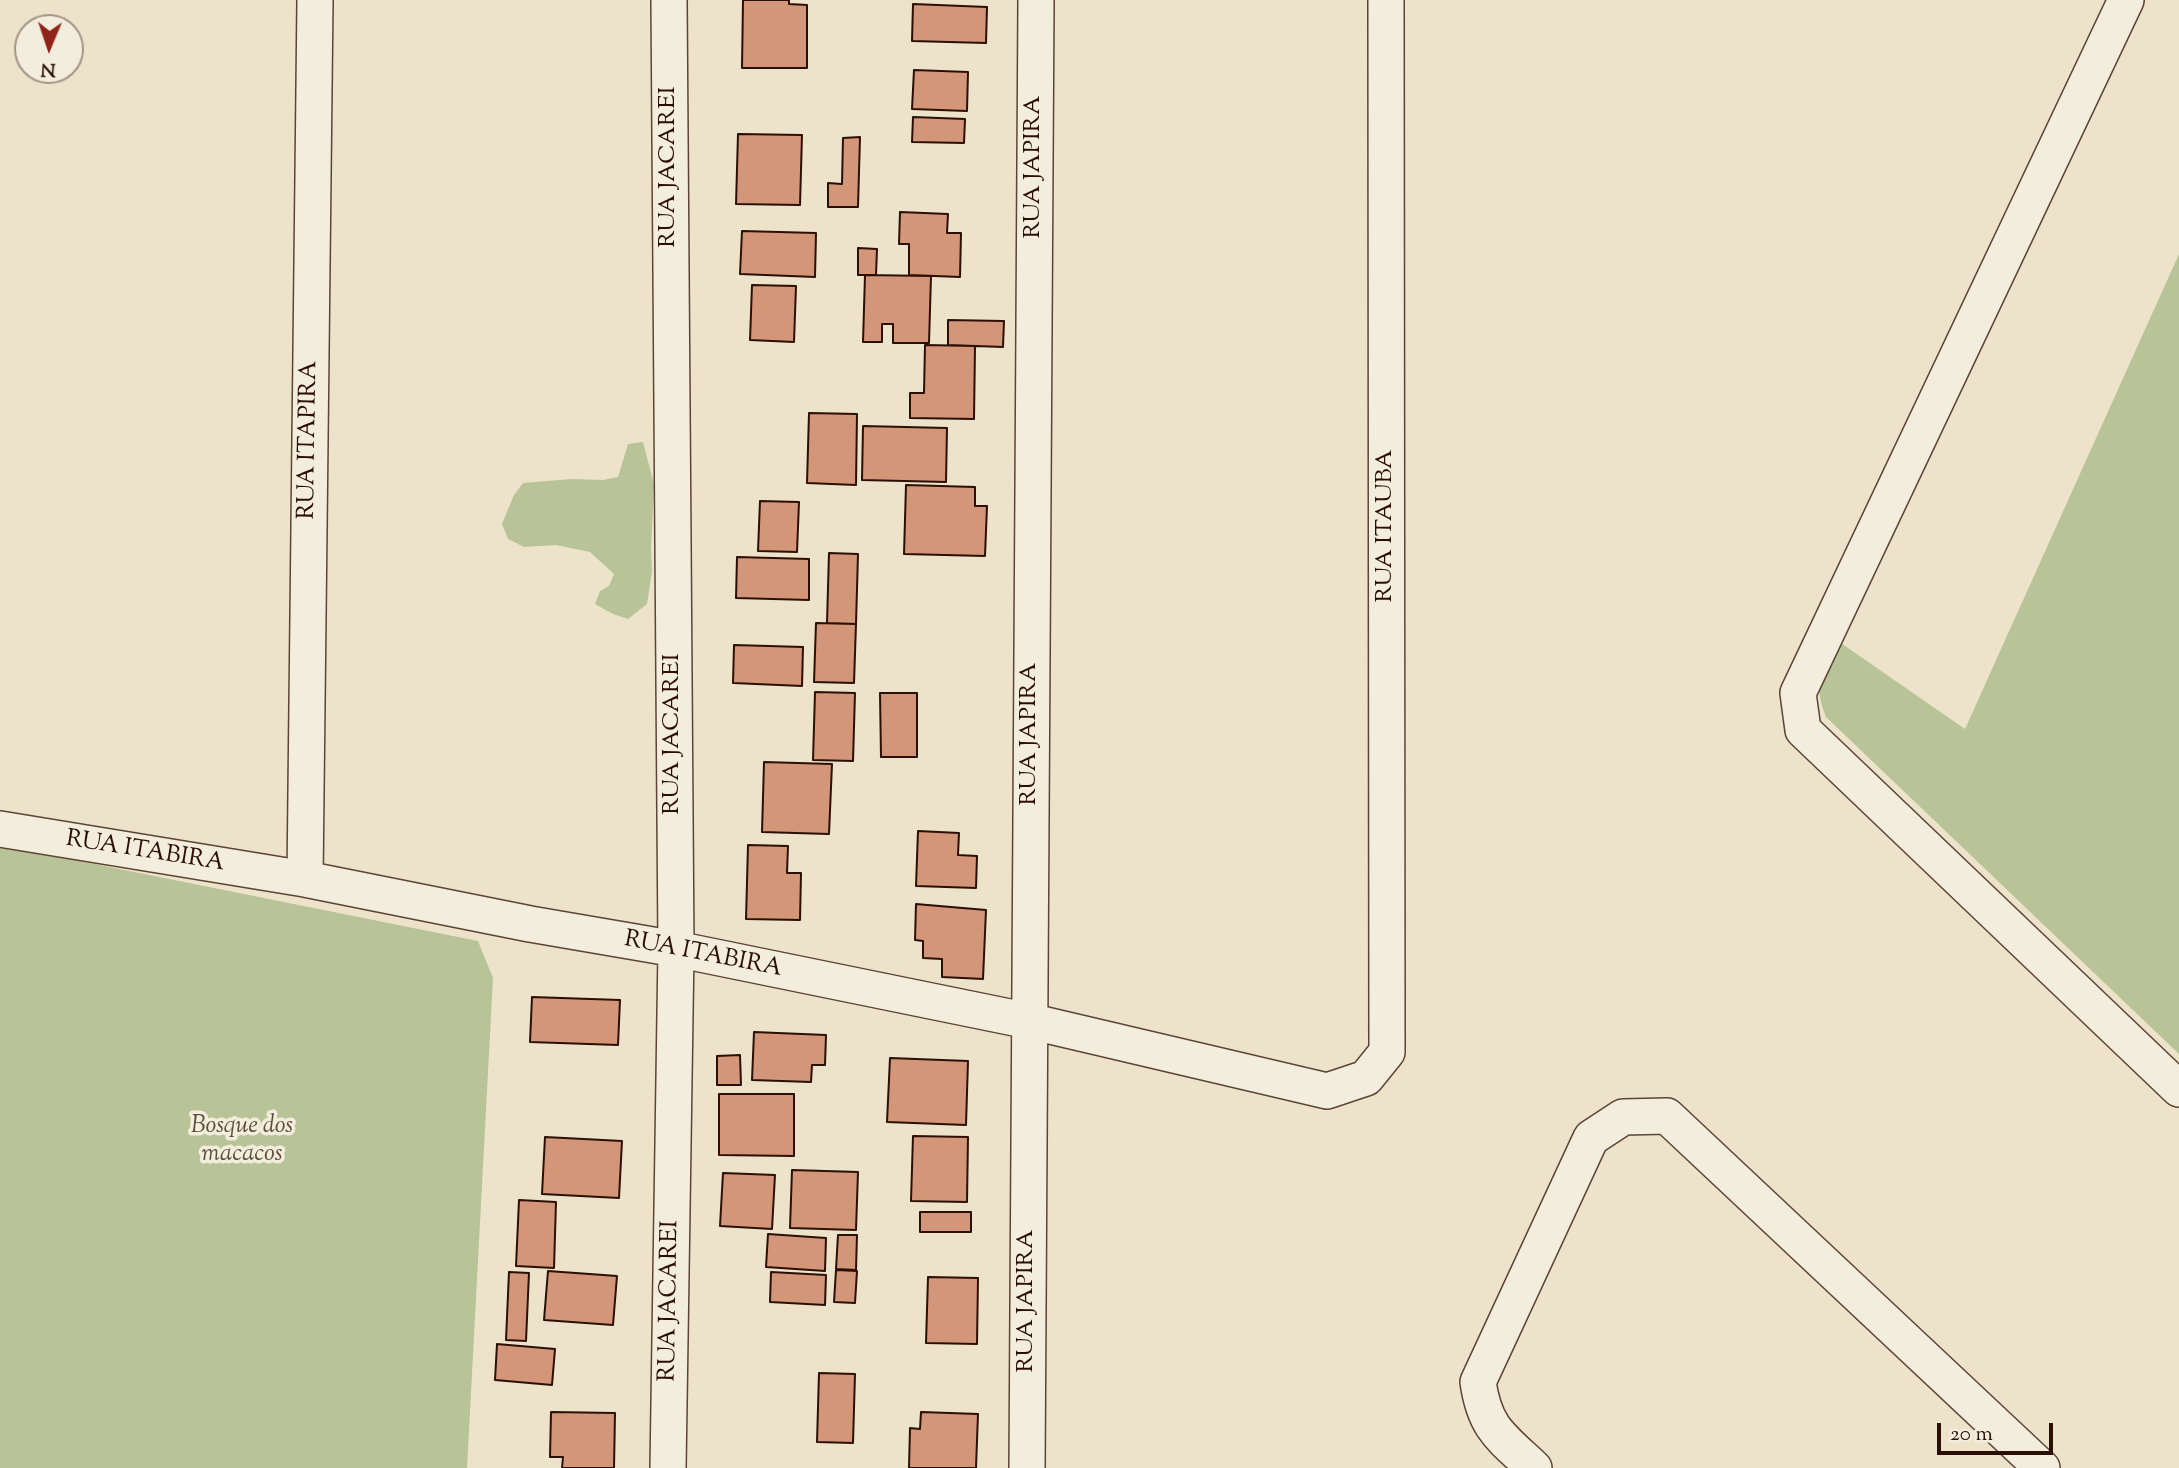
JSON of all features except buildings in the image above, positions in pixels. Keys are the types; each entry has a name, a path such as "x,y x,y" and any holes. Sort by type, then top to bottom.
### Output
{"street":[{"name":"RUA ITAPIRA","path":"305,880 316,0"},
{"name":"RUA JACAREI","path":"668,1468 676,949 669,0"},
{"name":"RUA JAPIRA","path":"1027,1468 1036,0"},
{"name":"RUA ITAUBA","path":"1386,0 1387,1052"},
{"path":"2126,0 1798,693 1803,730 2179,1089"},
{"name":"RUA ITABIRA","path":"0,829 305,880 530,924 676,949 1029,1021 1327,1091 1366,1078 1387,1052"},
{"path":"1534,1468 1496,1432 1482,1408 1478,1382 1591,1138 1623,1117 1667,1116 2042,1468"}],"green space":[{"path":"2179,254 2179,1054 1826,717 1819,685 1835,639 1965,729"},
{"path":"643,442 654,484 652,571 647,604 628,619 595,604 600,591 609,586 614,574 590,552 556,545 524,547 508,539 502,524 514,495 523,483 618,477 628,444"},
{"name":"Bosque dos macacos","path":"0,845 478,941 493,978 467,1468 0,1468"}]}
